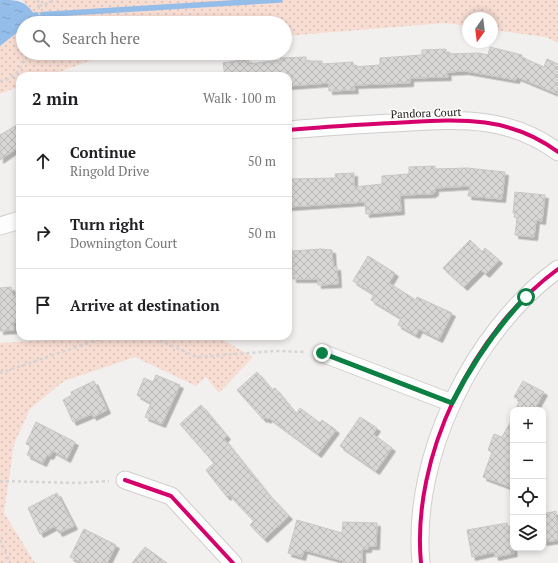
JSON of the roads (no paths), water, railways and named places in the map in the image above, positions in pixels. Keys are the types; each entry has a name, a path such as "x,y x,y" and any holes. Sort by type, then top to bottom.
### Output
{"street":[{"name":"Pandora Court","path":"292,130 476,120 519,130 547,144 558,152"},
{"path":"0,226 16,221"},
{"path":"421,563 420,531 425,485 441,431 452,403 466,376 509,314 558,269"},
{"path":"322,353 452,403"},
{"path":"126,480 171,496 233,563"}],"water":[{"path":"0,0 17,1 28,6 34,16 16,16 16,33 0,46"}],"waterway":[{"path":"35,15 280,0"}]}
